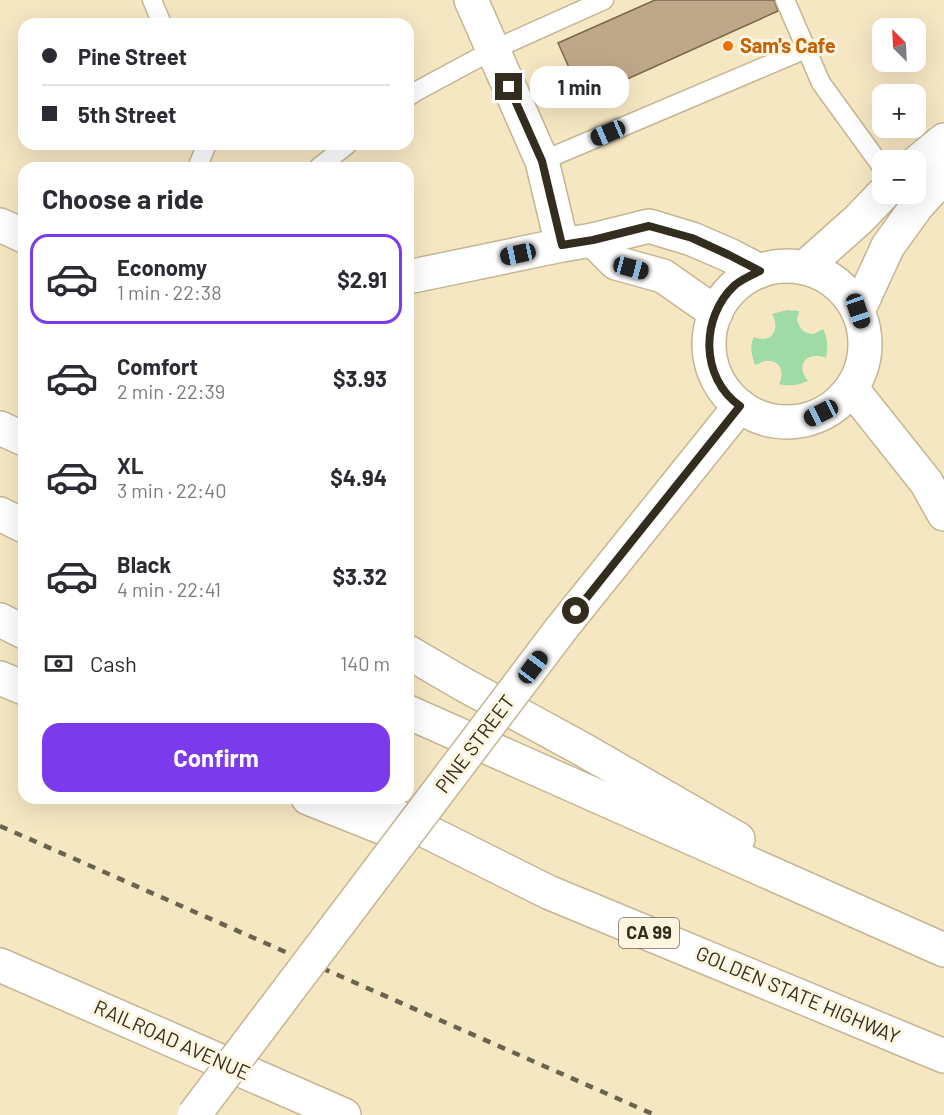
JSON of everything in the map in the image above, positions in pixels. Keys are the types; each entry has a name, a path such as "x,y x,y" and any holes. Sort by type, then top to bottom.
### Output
{"main road":[{"path":"471,0 577,243 616,263 663,276 716,313"},
{"path":"926,155 944,140"},
{"path":"858,311 888,246 917,206 944,176"},
{"path":"804,268 873,204"},
{"path":"0,225 18,233"},
{"path":"414,276 649,226 692,238 760,271"},
{"path":"786,266 821,273 849,296 858,311 864,328 866,346 863,364 852,389 833,407 810,419 784,423 757,417 735,402 718,382 710,357 710,330 716,313 736,285 760,271 786,266"},
{"path":"852,389 926,483 944,514"},
{"name":"PINE STREET","path":"194,1115 561,629 740,406"},
{"path":"0,428 18,436"},
{"path":"0,514 18,523"},
{"path":"0,620 18,629"},
{"path":"414,656 582,749 887,925"},
{"path":"0,678 18,686"},
{"path":"414,715 944,950"},
{"path":"323,804 548,892"},
{"name":"GOLDEN STATE HIGHWAY","path":"372,804 548,892 944,1056"},
{"name":"RAILROAD AVENUE","path":"0,965 344,1115"}],"lane":[{"path":"152,0 160,18"},
{"path":"414,93 493,50 604,0"},
{"path":"785,0 821,83 872,153"},
{"path":"542,161 806,49"},
{"path":"326,162 340,150"}],"green space":[{"path":"787,310 799,311 797,320 805,332 814,334 823,329 827,343 826,358 814,356 805,360 802,370 808,381 790,385 779,384 781,370 774,362 766,361 755,365 751,347 754,337 765,339 773,334 775,320 772,314"}],"building":[{"path":"655,0 774,0 778,11 583,99 558,43"}],"railway":[{"path":"0,826 655,1115"}],"place":[{"name":"Sam's Cafe","path":"728,46"}],"route":[{"path":"509,87 542,161 562,245 649,226 692,238 760,271 736,285 719,306 710,330 710,357 718,382 740,406 576,611"}]}
